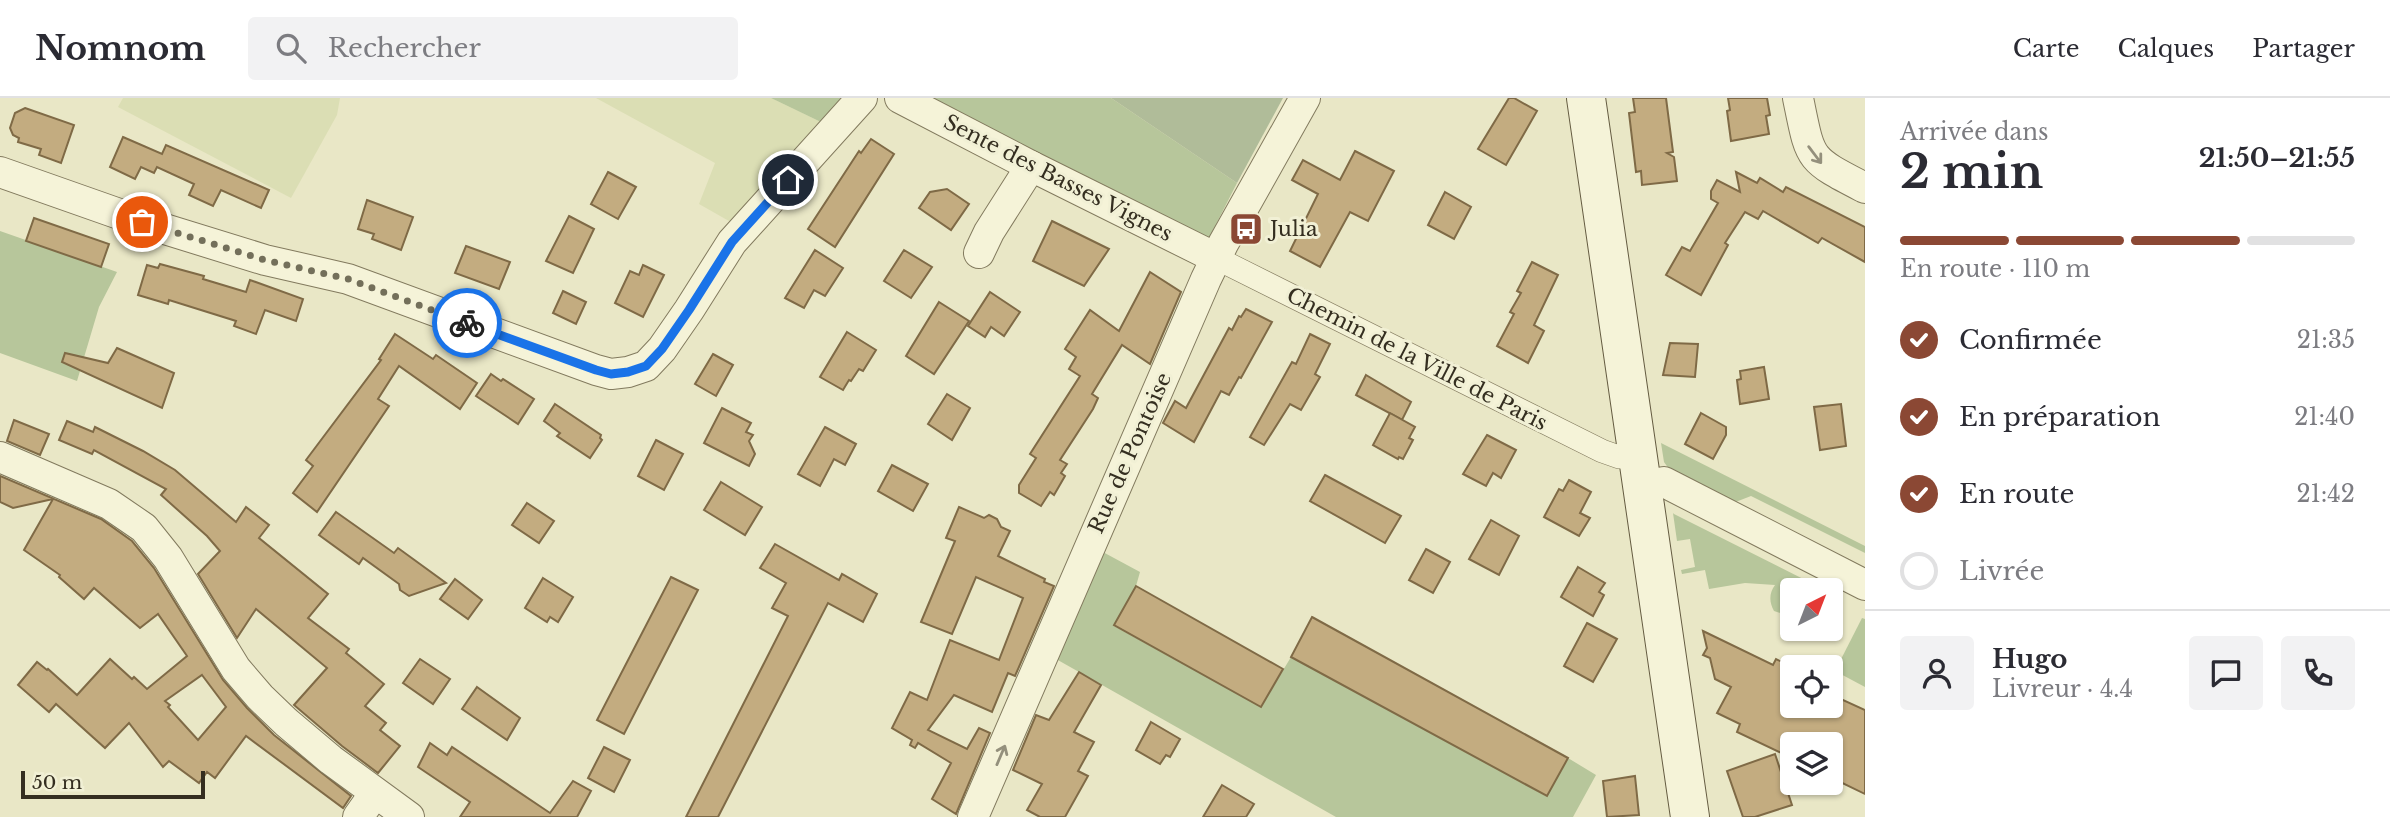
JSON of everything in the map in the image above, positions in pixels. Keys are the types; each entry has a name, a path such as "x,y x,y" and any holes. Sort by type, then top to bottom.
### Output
{"main road":[{"path":"1586,98 1634,466 1690,817"}],"street":[{"path":"0,172 155,226 265,260 348,279 611,374 646,366 662,349 732,242 862,98"},
{"name":"Sente des Basses Vignes","path":"900,98 1216,258"},
{"name":"Rue de Pontoise","path":"973,817 1216,258 1305,98"},
{"path":"1798,98 1811,153 1827,168 1865,188"},
{"path":"979,253 989,232 1031,166"},
{"name":"Chemin de la Ville de Paris","path":"1216,258 1634,466 1865,585"},
{"path":"0,457 109,504 144,528 159,544 247,682 366,805 410,817"}],"green space":[{"path":"123,98 340,98 337,115 291,198 118,107"},
{"path":"596,98 771,98 825,124 736,225 699,204 715,163"},
{"path":"771,98 853,98 825,124"},
{"path":"924,98 1111,98 1237,183 1209,238"},
{"path":"1111,98 1283,98 1237,183"},
{"path":"0,231 117,272 99,307 77,381 0,353"},
{"path":"1661,443 1865,546 1865,553 1751,496 1733,503 1669,469 1664,462"},
{"path":"1673,513 1801,578 1780,578 1780,613 1774,611 1771,604 1770,598 1775,585 1745,583 1709,589 1705,570 1682,574 1681,570 1695,567 1690,539 1677,541"},
{"path":"1101,551 1140,572 1136,586 1114,626 1261,707 1291,657 1546,796 1568,758 1596,775 1573,817 1336,817 1056,659"},
{"path":"1862,618 1865,619 1865,687 1843,675 1843,655"}],"building":[{"path":"1509,98 1514,98 1537,111 1506,165 1478,149"},
{"path":"1633,98 1666,98 1673,152 1667,153 1674,157 1677,181 1642,185 1641,171 1636,172 1629,113 1635,112"},
{"path":"1728,98 1767,98 1769,134 1731,141"},
{"path":"25,108 74,125 61,163 39,155 41,149 18,142 19,138 13,135 10,128 15,113"},
{"path":"123,137 162,154 166,145 269,190 261,208 221,190 213,206 189,195 194,184 157,167 154,173 141,167 135,179 110,167"},
{"path":"871,139 894,154 835,247 808,229 859,151 861,153"},
{"path":"1355,151 1394,171 1368,221 1350,212 1320,267 1290,251 1318,194 1292,180 1303,160 1340,180"},
{"path":"608,172 636,187 618,219 591,204"},
{"path":"1736,172 1757,183 1760,178 1783,192 1786,187 1865,227 1865,262 1822,238 1818,243 1763,211 1758,219 1745,212 1725,243 1728,245 1701,295 1666,275 1682,247 1690,251 1718,203 1711,199 1711,191 1717,180 1740,192"},
{"path":"947,189 969,204 951,230 919,208 930,192"},
{"path":"1445,192 1471,207 1454,239 1428,225"},
{"path":"367,200 413,217 401,250 372,239 374,234 358,229"},
{"path":"569,216 594,229 573,273 546,261"},
{"path":"34,218 109,244 101,267 26,241"},
{"path":"1052,221 1109,249 1084,286 1033,261"},
{"path":"466,246 510,262 499,289 455,273"},
{"path":"815,250 843,268 825,296 814,290 804,308 785,298"},
{"path":"904,250 932,267 911,298 884,281"},
{"path":"1532,262 1558,275 1534,325 1544,331 1528,363 1497,346 1514,314 1510,312 1521,293 1517,291"},
{"path":"160,264 204,276 203,279 246,292 250,280 303,299 296,321 265,310 256,334 234,326 236,321 169,300 168,304 138,295 147,265 158,268"},
{"path":"643,265 664,275 643,317 615,303 630,271 639,275"},
{"path":"1150,272 1181,292 1150,364 1122,345 1092,394 1098,398 1093,409 1060,460 1067,464 1061,473 1065,476 1054,495 1050,492 1041,506 1019,493 1019,485 1036,458 1030,454 1080,376 1069,369 1076,357 1065,349 1090,310 1119,331"},
{"path":"563,291 586,302 576,324 553,313"},
{"path":"990,292 1020,312 1004,336 991,327 985,337 968,326"},
{"path":"939,302 969,321 934,374 906,356"},
{"path":"1246,309 1272,322 1229,395 1221,391 1194,442 1163,423 1175,401 1186,408 1229,328 1232,330"},
{"path":"847,332 876,350 863,371 859,369 843,390 820,377"},
{"path":"395,334 433,359 436,355 477,383 460,409 399,366 378,399 389,406 317,512 293,493 313,466 306,460 381,360 379,359"},
{"path":"1310,334 1330,344 1315,374 1320,377 1301,410 1290,404 1264,445 1250,437 1292,362 1296,364"},
{"path":"1670,343 1698,344 1695,377 1663,375"},
{"path":"117,348 174,373 162,408 62,362 65,353 108,363"},
{"path":"713,354 733,365 716,396 695,384"},
{"path":"1764,367 1769,399 1740,404 1737,380 1741,379 1740,371"},
{"path":"491,374 534,399 518,424 476,396"},
{"path":"1366,375 1411,402 1402,420 1356,395"},
{"path":"947,394 970,408 952,440 928,424"},
{"path":"555,404 601,435 602,440 590,458 557,436 560,433 544,421"},
{"path":"1841,404 1846,446 1820,450 1814,407"},
{"path":"722,408 751,423 746,432 753,435 749,441 755,454 749,466 704,443"},
{"path":"1390,413 1415,427 1409,438 1413,440 1403,459 1398,459 1373,445"},
{"path":"1701,413 1726,427 1726,435 1713,459 1685,444"},
{"path":"14,420 49,434 40,455 7,441"},
{"path":"67,421 93,432 95,427 175,470 236,522 246,507 269,525 259,538 328,594 308,618 349,649 346,653 384,684 365,706 386,723 380,730 400,746 378,773 294,705 327,668 256,609 237,638 198,574 220,551 161,495 166,489 94,450 92,454 59,440"},
{"path":"825,427 856,444 845,465 834,459 820,486 798,474"},
{"path":"1487,435 1516,450 1501,478 1493,473 1486,486 1463,474"},
{"path":"656,440 683,454 664,490 638,476"},
{"path":"892,465 928,484 913,511 878,491"},
{"path":"1325,475 1401,516 1385,543 1310,501"},
{"path":"0,476 101,519 132,541 154,568 223,680 274,735 351,796 343,808 246,736 215,778 207,772 199,783 169,761 163,767 129,723 105,748 56,704 49,712 18,685 37,662 77,695 110,659 147,689 187,656 158,614 140,628 94,588 84,599 59,577 60,575 24,550 53,499 13,508 0,502","holes":["202,675 226,707 198,740 165,701"]},
{"path":"1569,480 1591,492 1580,513 1590,518 1579,536 1544,517 1559,489 1563,491"},
{"path":"721,482 762,507 745,535 704,510"},
{"path":"527,503 554,521 539,543 512,525"},
{"path":"959,507 984,518 989,515 997,519 1001,527 1010,531 998,556 1054,586 1015,676 1008,673 992,712 954,695 928,730 967,749 979,728 990,733 956,814 932,799 951,763 918,743 915,748 910,745 912,740 892,728 910,692 927,700 950,640 999,660 1023,598 976,577 952,634 921,622 955,541 946,538"},
{"path":"336,512 394,553 398,548 446,583 409,596 400,590 399,584 363,558 359,564 319,535"},
{"path":"1491,520 1519,536 1499,575 1469,559"},
{"path":"775,544 839,580 842,574 877,594 863,622 828,603 718,817 686,817 788,616 772,608 786,583 760,568"},
{"path":"1426,549 1450,562 1433,593 1409,580"},
{"path":"1578,567 1605,583 1599,592 1604,595 1593,616 1561,597"},
{"path":"671,577 698,590 624,734 597,720"},
{"path":"543,578 573,597 558,622 550,617 547,622 525,608"},
{"path":"455,579 482,600 468,619 440,599"},
{"path":"1136,586 1283,669 1261,707 1114,625"},
{"path":"1312,617 1568,758 1547,796 1291,657"},
{"path":"1587,623 1617,639 1593,682 1564,666"},
{"path":"1703,631 1773,665 1776,659 1780,661 1780,718 1843,718 1843,700 1865,710 1865,794 1843,783 1843,732 1780,732 1780,752 1737,732 1740,724 1717,713 1731,687 1715,679 1710,658 1703,655 1707,648"},
{"path":"420,659 450,679 433,704 403,683"},
{"path":"1079,672 1101,685 1074,732 1094,742 1078,771 1088,776 1065,817 1040,817 1027,810 1042,784 1013,770 1036,715 1049,720"},
{"path":"477,687 520,718 507,740 462,709"},
{"path":"1151,722 1180,739 1170,757 1166,755 1160,764 1136,750"},
{"path":"430,743 447,755 452,747 550,813 573,781 591,791 577,817 460,817 470,802 418,767"},
{"path":"604,747 630,760 614,792 588,778"},
{"path":"1775,754 1780,769 1780,795 1789,795 1792,805 1755,817 1743,817 1727,771"},
{"path":"1635,776 1639,815 1607,817 1603,781"},
{"path":"1222,785 1254,804 1246,817 1203,817"}],"way so far":[{"path":"142,222 265,260 348,279 467,323"}],"place":[{"name":"Julia","path":"1246,229"}],"route":[{"path":"467,323 611,374 646,366 662,349 732,242 788,180"}]}
